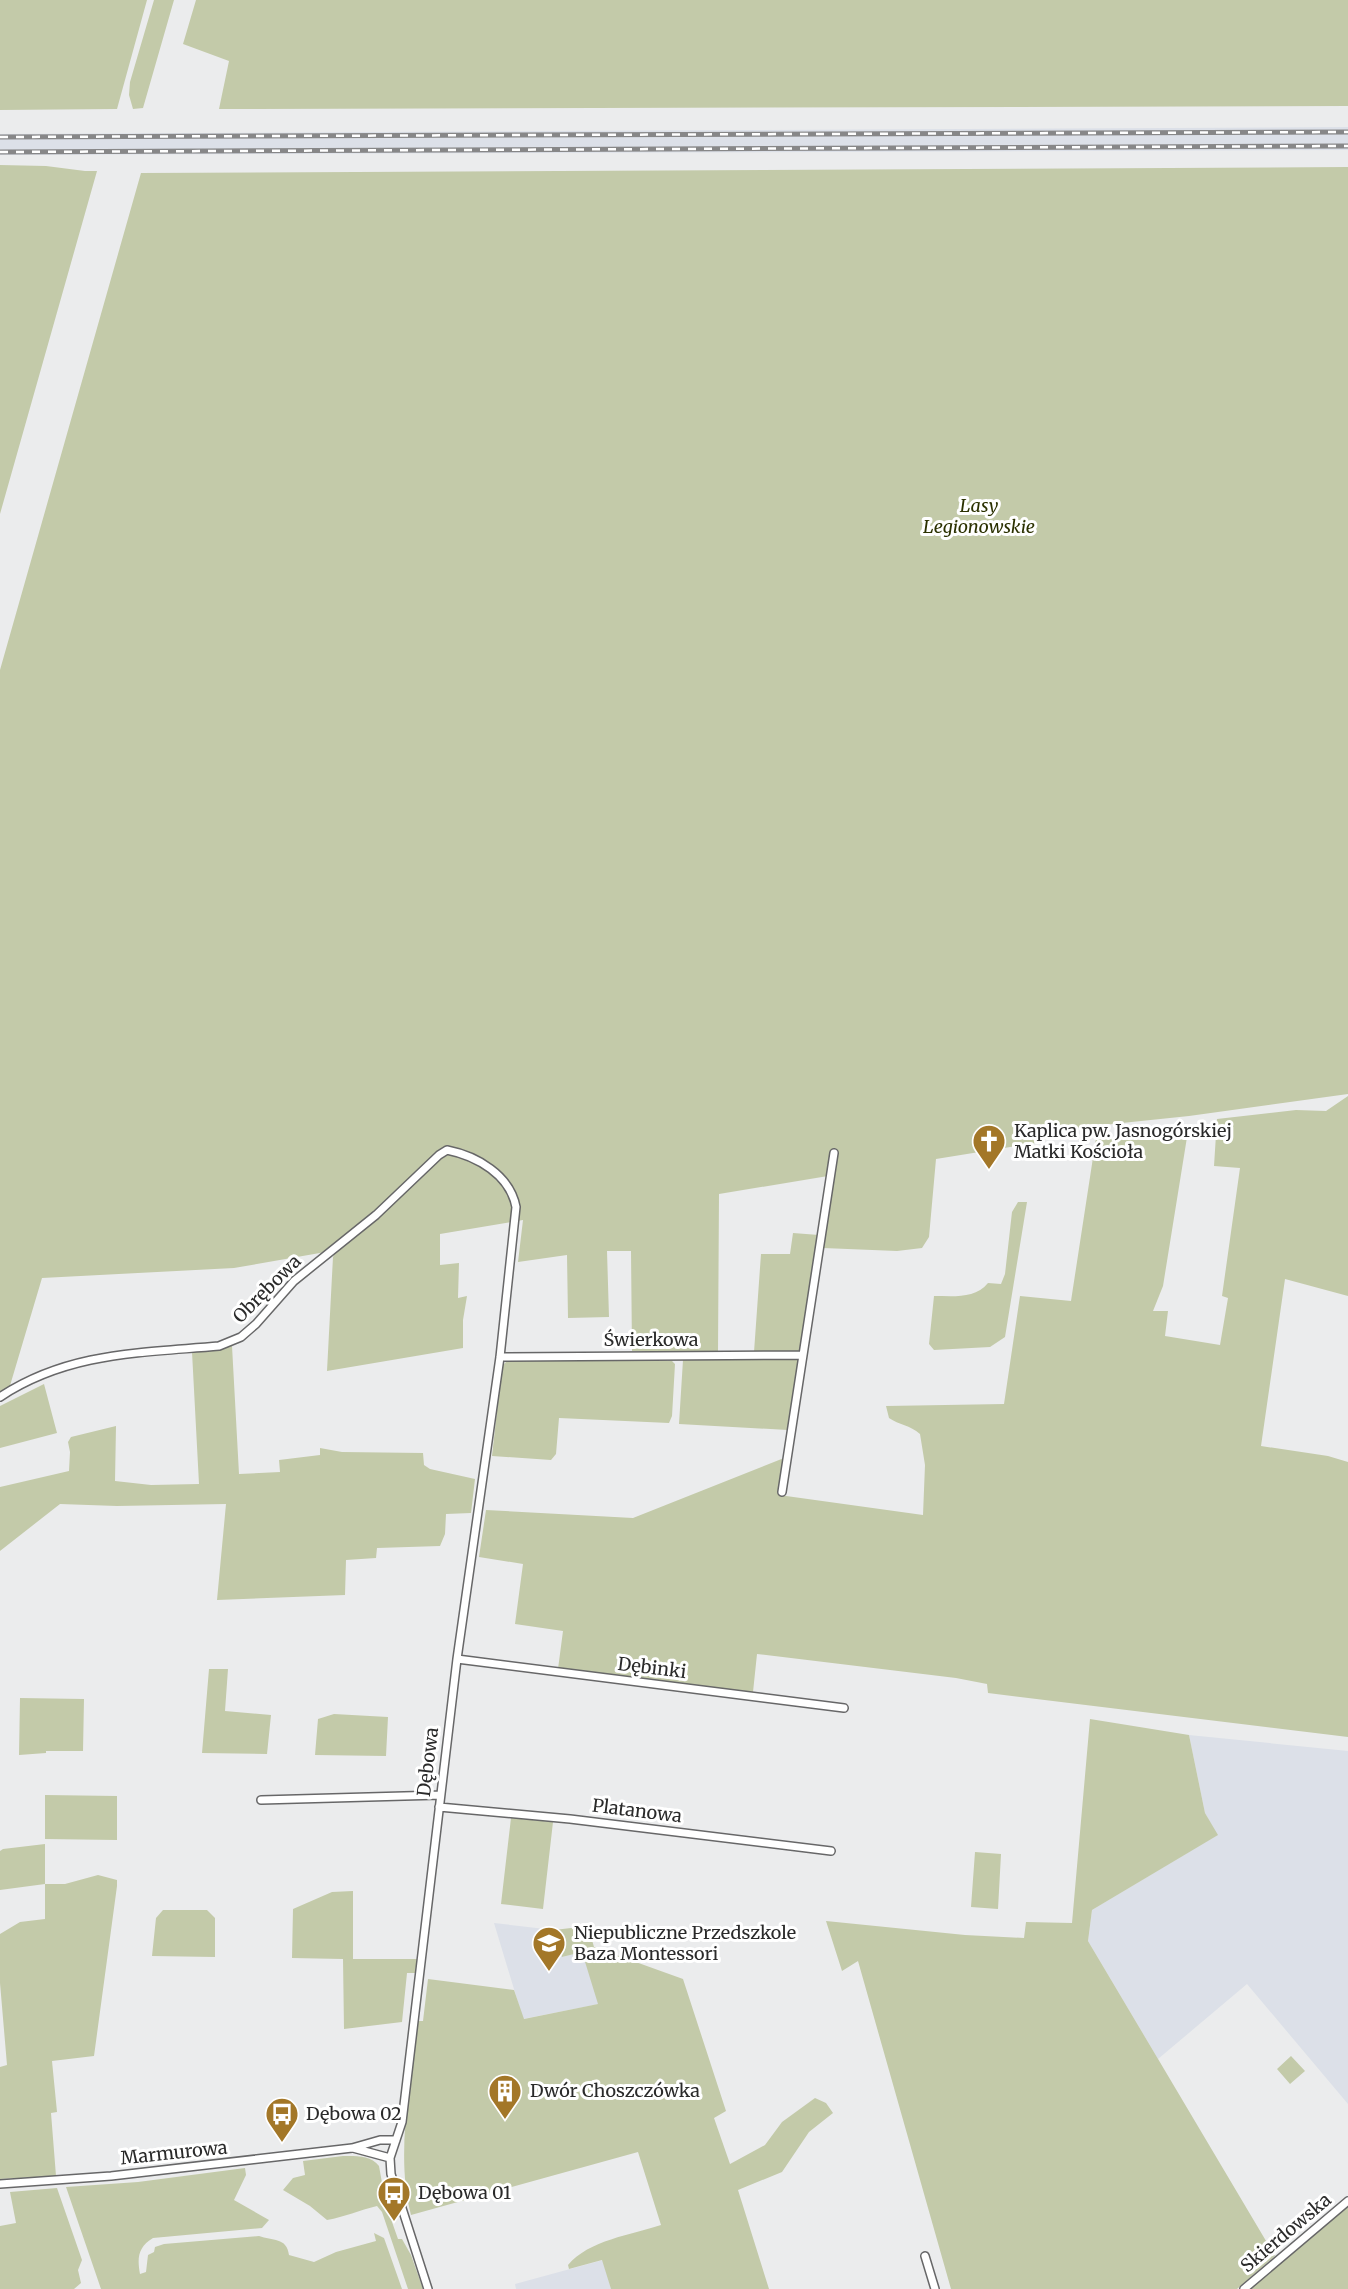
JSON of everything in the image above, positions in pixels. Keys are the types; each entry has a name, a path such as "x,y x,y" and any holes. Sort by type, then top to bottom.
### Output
{"street":[{"name":"Obrębowa","path":"0,1397 49,1372 82,1361 231,1343 256,1324 303,1273 376,1215 447,1150 458,1152 492,1169 506,1183 516,1207 513,1232"},
{"path":"782,1492 834,1153"},
{"name":"Dębowa","path":"428,2289 393,2186 390,2158 402,2122 457,1659 500,1357 513,1232"},
{"name":"Świerkowa","path":"500,1357 803,1355"},
{"name":"Dębinki","path":"457,1659 844,1708"},
{"path":"261,1800 440,1796"},
{"name":"Platanowa","path":"439,1807 607,1823 831,1852"},
{"name":"Marmurowa","path":"0,2184 111,2176 352,2148 380,2140 396,2140"},
{"name":"Marmurowa","path":"352,2148 390,2158"},
{"name":"Skierdowska","path":"1244,2289 1348,2201"},
{"path":"925,2256 935,2289"}],"shaded area":[{"path":"1348,127 1348,150 0,155 0,134"},
{"path":"1189,1735 1348,1751 1348,2104 1247,1984 1158,2059 1088,1941 1092,1910 1217,1835 1205,1813"},
{"name":"Niepubliczne Przedszkole Baza Montessori","path":"494,1923 554,1930 563,1957 582,1951 599,2004 523,2019"},
{"path":"603,2260 611,2289 516,2289 515,2284"}],"green space":[{"path":"0,0 147,0 117,109 0,110"},
{"path":"154,0 174,0 143,108 133,109 129,95 130,82"},
{"path":"196,0 1348,0 1348,106 219,109 229,61 183,44"},
{"path":"0,165 97,171 0,514"},
{"name":"Lasy Legionowskie","path":"1348,167 1348,1094 1189,1116 1055,1130 1042,1142 936,1159 929,1237 922,1248 897,1251 823,1248 834,1175 719,1194 718,1351 632,1351 631,1251 607,1251 609,1317 568,1318 567,1255 518,1262 523,1220 440,1234 440,1265 459,1263 458,1298 467,1296 463,1320 463,1348 327,1371 333,1257 337,1250 234,1268 42,1278 9,1389 0,1394 0,670 141,173"},
{"path":"1348,1096 1348,1296 1285,1279 1261,1446 1328,1456 1348,1462 1348,1737 988,1693 987,1684 956,1678 757,1654 753,1692 558,1669 563,1631 515,1624 523,1564 479,1557 486,1510 633,1518 784,1458 779,1495 923,1515 925,1465 920,1434 889,1418 886,1406 1004,1404 1020,1296 1071,1301 1096,1138 1125,1140 1188,1131 1163,1286 1153,1311 1168,1311 1165,1336 1220,1345 1228,1298 1222,1296 1240,1168 1214,1166 1217,1119 1296,1110 1326,1111"},
{"path":"1018,1202 1027,1202 1005,1337 990,1347 934,1350 929,1344 934,1296 964,1296 977,1292 988,1283 1001,1284 1005,1274 1012,1212"},
{"path":"793,1233 819,1235 801,1349 797,1352 754,1352 761,1254 790,1254"},
{"path":"232,1346 239,1474 280,1472 279,1460 320,1455 320,1448 342,1452 423,1453 424,1465 430,1469 475,1479 471,1513 446,1514 445,1534 440,1546 377,1548 376,1558 346,1560 345,1595 217,1600 226,1504 60,1504 0,1551 0,1487 69,1471 68,1442 71,1437 116,1426 115,1481 151,1485 199,1484 192,1352"},
{"path":"795,1358 799,1361 788,1430 679,1424 683,1360"},
{"path":"508,1360 672,1361 675,1364 672,1416 669,1423 559,1418 556,1454 551,1460 492,1456 502,1366"},
{"path":"44,1384 57,1433 0,1448 0,1406"},
{"path":"209,1669 228,1669 225,1711 271,1715 267,1754 202,1753"},
{"path":"20,1698 84,1699 83,1751 46,1751 19,1755"},
{"path":"334,1714 388,1717 386,1756 315,1755 318,1719"},
{"path":"1090,1719 1189,1735 1205,1813 1218,1835 1092,1910 1088,1941 1275,2256 1237,2289 951,2289 858,1961 842,1971 826,1921 1024,1938 1026,1922 1072,1923"},
{"path":"45,1795 117,1796 117,1840 45,1839"},
{"path":"511,1818 553,1822 543,1909 501,1904"},
{"path":"45,1844 45,1884 0,1890 0,1851"},
{"path":"975,1852 1001,1854 998,1909 971,1907"},
{"path":"98,1875 117,1880 94,2056 52,2061 57,2112 51,2113 56,2176 0,2179 0,2067 7,2065 0,1983 0,1934 20,1922 45,1919 45,1884 65,1884"},
{"path":"353,1891 353,1959 417,1959 415,1973 407,1973 402,2022 344,2029 343,1959 292,1958 293,1909 332,1892"},
{"path":"163,1910 207,1910 215,1918 215,1957 152,1956 156,1918"},
{"path":"571,1928 590,1933 594,1947 683,1979 726,2111 714,2118 730,2164 765,2145 782,2122 815,2098 826,2103 833,2113 809,2132 782,2172 738,2190 769,2289 611,2289 602,2260 569,2269 568,2265 577,2257 599,2244 661,2225 638,2152 411,2215 406,2191 404,2143 418,2021 423,2021 428,1979 514,1990 524,2019 598,2004 582,1952 562,1957 554,1930"},
{"path":"1291,2056 1305,2071 1290,2084 1277,2069"},
{"path":"343,2156 367,2158 379,2166 386,2205 398,2239 402,2239 411,2255 423,2289 408,2289 382,2212 377,2206 327,2220 283,2190 293,2178 305,2175 303,2161"},
{"path":"245,2168 246,2175 234,2200 269,2220 262,2228 153,2238 144,2245 140,2253 140,2274 146,2272 148,2255 154,2252 155,2247 164,2244 259,2236 282,2242 289,2255 314,2262 336,2252 376,2241 374,2233 384,2238 402,2289 101,2289 66,2187 138,2182"},
{"path":"57,2188 82,2260 78,2270 81,2283 74,2289 0,2289 0,2226 16,2223 10,2192"},
{"path":"1348,2206 1348,2289 1249,2289"}],"railway":[{"path":"0,137 1348,132"},
{"path":"0,152 1348,146"}],"place":[{"name":"Kaplica pw. Jasnogórskiej Matki Kościoła","path":"989,1171"},
{"name":"Niepubliczne Przedszkole Baza Montessori","path":"549,1973"},
{"name":"Dwór Choszczówka","path":"505,2121"},
{"name":"Dębowa 02","path":"282,2144"},
{"name":"Dębowa 01","path":"394,2223"}]}
